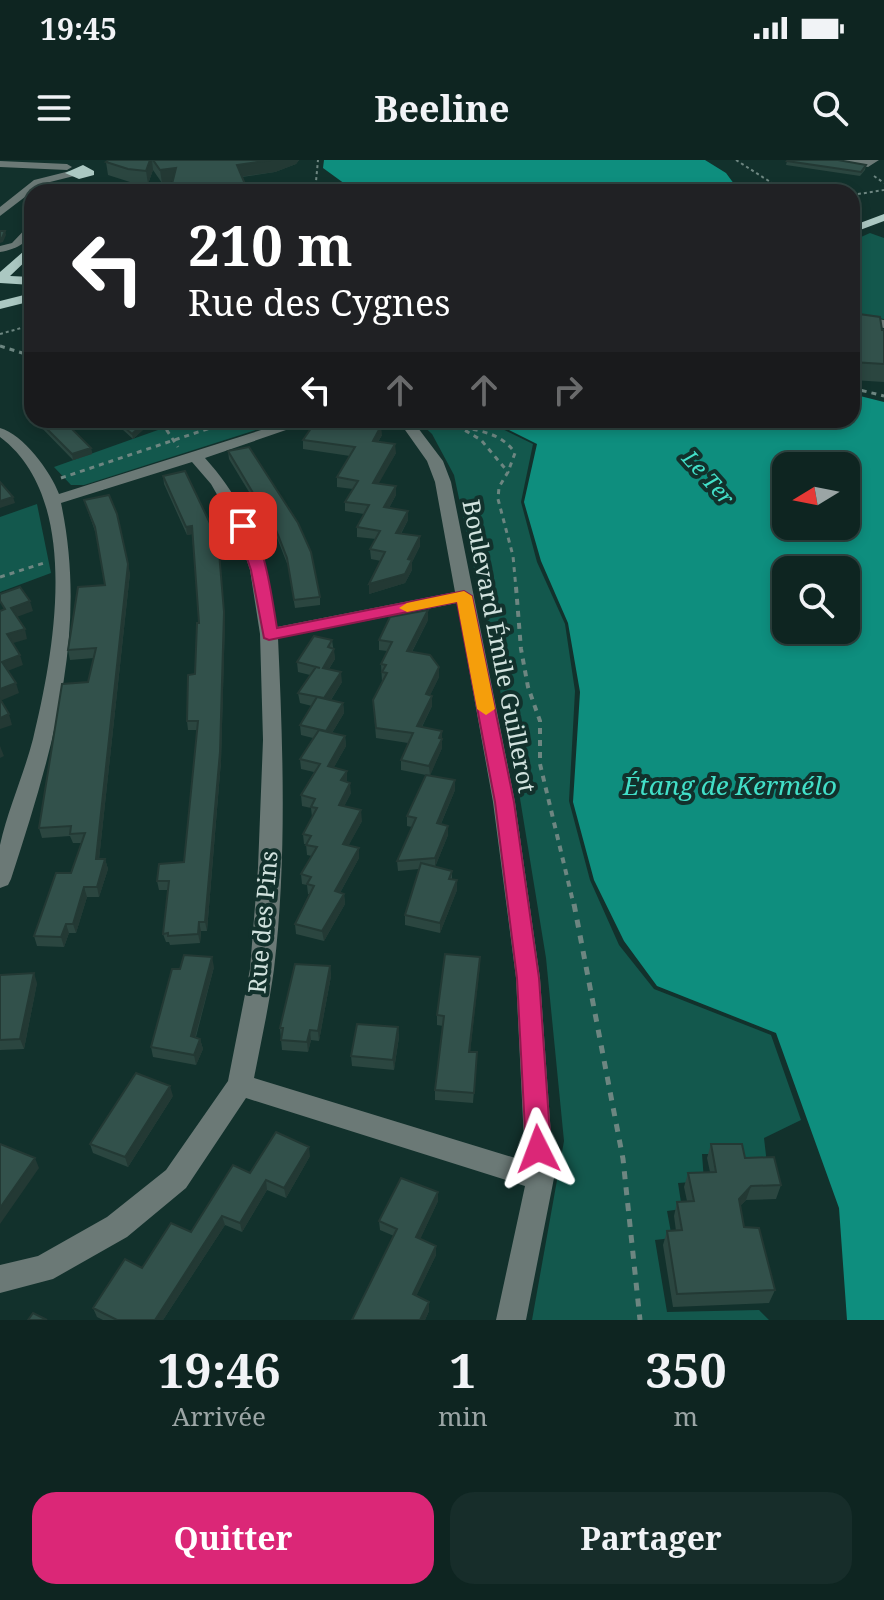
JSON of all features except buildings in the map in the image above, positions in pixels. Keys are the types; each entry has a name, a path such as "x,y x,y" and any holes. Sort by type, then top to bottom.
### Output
{"main road":[{"path":"79,178 97,160"},
{"path":"860,217 884,209"},
{"path":"860,227 884,217"},
{"path":"0,278 24,257"},
{"path":"0,278 24,276"},
{"path":"2,306 24,299"}],"street":[{"path":"837,160 868,164 874,160"},
{"path":"0,164 79,178"},
{"path":"39,184 43,180 79,178"},
{"path":"0,213 24,196"},
{"path":"0,225 24,205"},
{"path":"2,244 16,245 24,234"},
{"path":"860,320 884,324"},
{"path":"53,501 283,428"},
{"name":"Boulevard Émile Guillerot","path":"411,428 435,461 443,482 504,802 528,978 540,1178 511,1320"},
{"path":"0,432 8,435 47,483 62,554 64,606 58,660 33,778 0,879"},
{"name":"Rue des Pins","path":"0,1279 43,1269 117,1227 176,1179 240,1085 262,969 269,868 273,740 269,634 259,570 243,526 218,482 190,458"},
{"path":"269,634 464,596"},
{"path":"240,1085 540,1178"}],"path":[{"path":"316,184 318,160"},
{"path":"736,160 774,184"},
{"path":"860,194 884,190"},
{"path":"0,334 24,327"},
{"path":"0,346 24,354"},
{"path":"860,390 884,396"},
{"path":"166,428 190,458"},
{"path":"47,483 209,428"},
{"path":"460,428 481,440 508,472"},
{"path":"469,428 487,432 509,443 515,453 499,487 498,499 513,556 521,649 528,687 540,721 540,764 568,870 605,1080 623,1159 640,1320"},
{"path":"0,577 62,554"}],"shaded area":[{"path":"870,233 884,238 884,319 860,316 860,237"},
{"path":"164,428 262,428 84,485 71,485 54,467"},
{"path":"426,428 500,428 533,444 521,502 537,562 565,624 575,691 569,801 590,880 619,945 654,989 771,1035 801,1120 764,1138 767,1164 744,1166 739,1154 702,1154 704,1181 678,1183 682,1209 667,1211 672,1238 655,1240 667,1312 759,1310 769,1320 532,1320 564,1141 546,958 510,737 454,475"},
{"path":"37,504 51,573 0,592 0,517"}],"water":[{"path":"324,160 705,160 726,173 734,184 345,184 323,168"},
{"name":"Étang de Kermélo","path":"860,396 884,402 884,1320 847,1320 839,1208 776,1033 657,986 624,941 594,880 573,802 580,692 568,623 541,561 524,502 537,444 505,428 860,428"}],"slow traffic":[{"path":"407,608 464,596 486,709"}],"route":[{"path":"243,526 259,570 269,634 464,596 504,802 528,978 538,1149"}],"water label":[{"name":"Le Ter","path":"709,477"}]}
